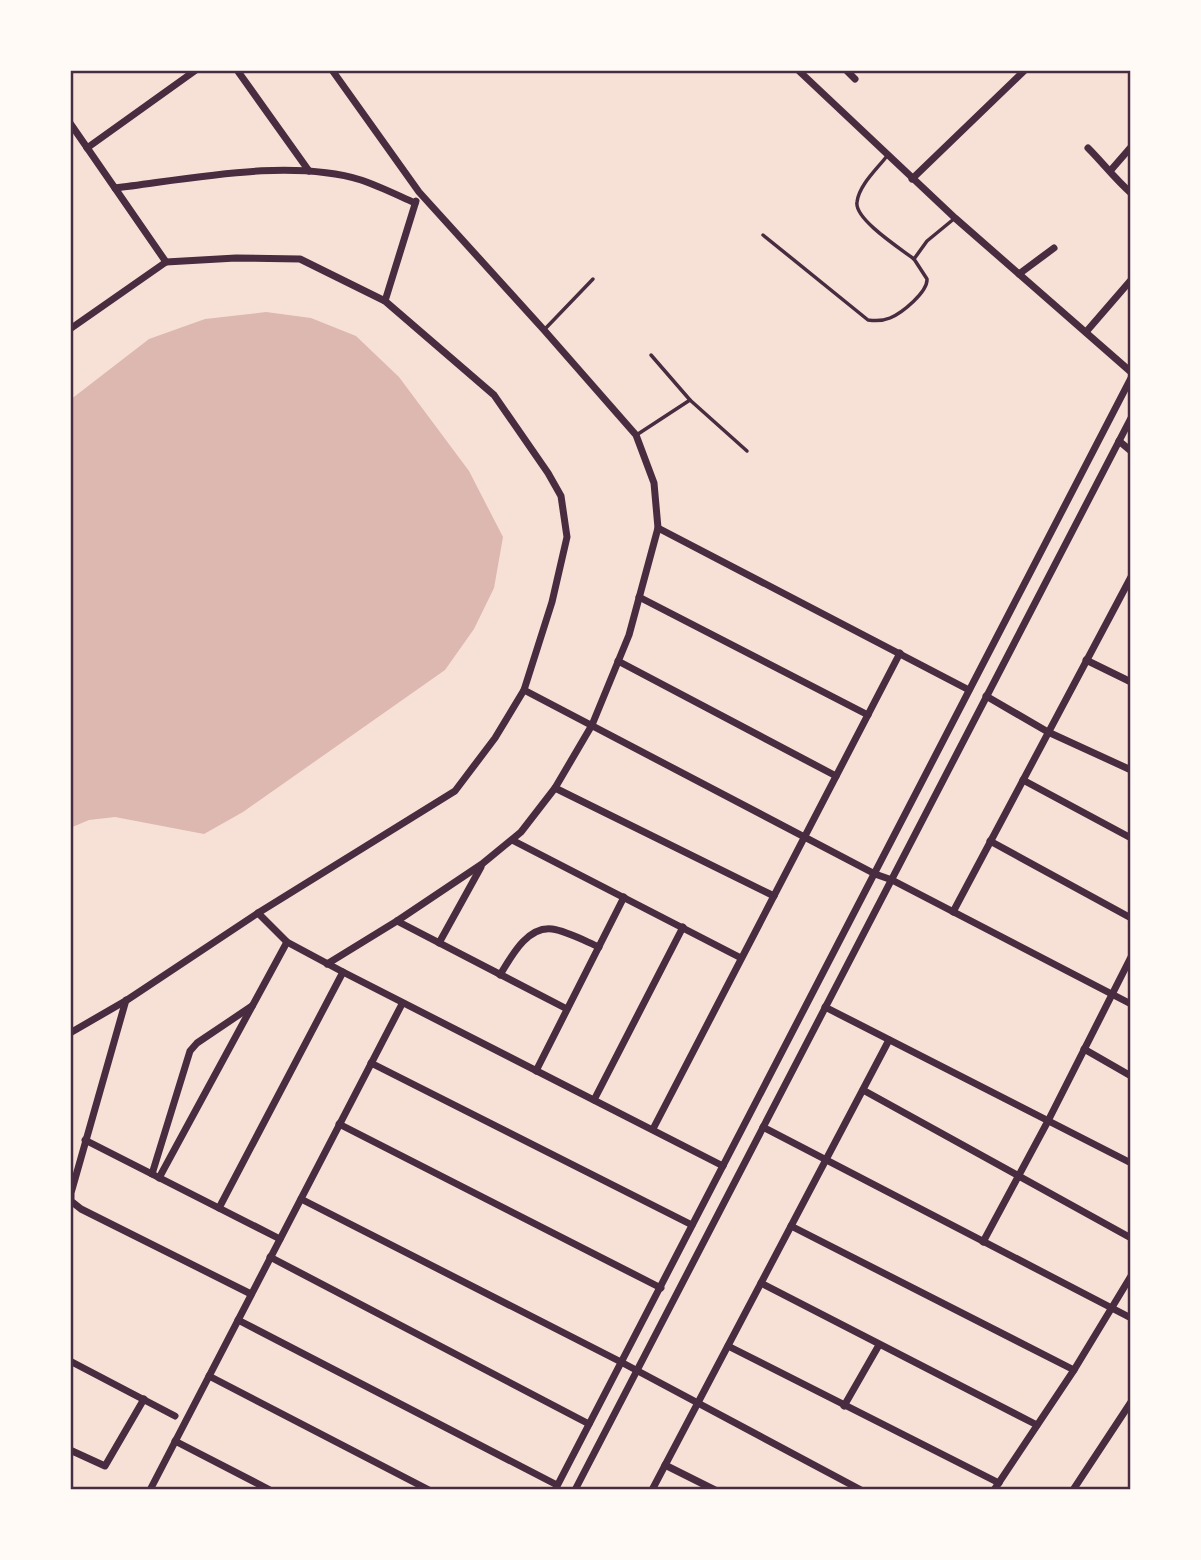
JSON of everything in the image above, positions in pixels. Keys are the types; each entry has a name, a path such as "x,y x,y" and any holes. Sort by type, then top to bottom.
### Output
{"street":[{"path":"87,148 195,70"},
{"path":"237,70 309,171"},
{"path":"327,964 397,921 512,841 555,788 592,725 629,635 658,528 654,483 636,435 419,192 332,70"},
{"path":"798,70 955,218 1131,372"},
{"path":"846,70 855,79"},
{"path":"912,179 1025,70"},
{"path":"70,124 166,262"},
{"path":"1111,170 1131,146"},
{"path":"1088,148 1131,193"},
{"path":"115,188 247,172 309,171 360,180 415,203"},
{"path":"385,301 419,192"},
{"path":"1018,274 1054,248"},
{"path":"70,329 166,262 236,258 300,260 385,301 494,395 561,496 568,537 552,602 524,690 495,738 455,791 258,913 127,1000 70,1032"},
{"path":"1086,332 1131,280"},
{"path":"238,1320 556,1488 1131,378"},
{"path":"575,1490 1131,418"},
{"path":"1119,441 1131,451"},
{"path":"658,528 969,690"},
{"path":"953,912 1131,577"},
{"path":"639,597 868,715"},
{"path":"653,1129 900,653"},
{"path":"1086,660 1131,682"},
{"path":"618,661 836,776"},
{"path":"524,690 875,874 892,880 1131,1004"},
{"path":"986,696 1048,732 1131,770"},
{"path":"1023,780 1131,838"},
{"path":"555,788 774,896"},
{"path":"512,841 741,958"},
{"path":"990,841 1131,918"},
{"path":"439,943 482,864"},
{"path":"536,1071 624,898"},
{"path":"258,913 287,942 327,964 723,1166"},
{"path":"397,921 567,1009"},
{"path":"594,1100 683,927"},
{"path":"500,975 519,946 534,934 551,929 599,947"},
{"path":"156,1176 287,942"},
{"path":"983,1242 1131,957"},
{"path":"219,1208 343,972"},
{"path":"127,1000 85,1140 71,1201 81,1209 251,1294"},
{"path":"150,1490 402,1004"},
{"path":"156,1176 190,1051 197,1042 253,1005"},
{"path":"825,1007 1131,1163"},
{"path":"652,1490 890,1040"},
{"path":"1084,1049 1131,1076"},
{"path":"371,1063 692,1225"},
{"path":"863,1090 1131,1238"},
{"path":"339,1124 660,1288"},
{"path":"763,1127 1131,1318"},
{"path":"85,1140 280,1239"},
{"path":"301,1199 621,1362 860,1490"},
{"path":"791,1226 1074,1370"},
{"path":"271,1257 589,1424"},
{"path":"728,1346 997,1486 1074,1370 1131,1276"},
{"path":"761,1283 1038,1425"},
{"path":"844,1406 879,1345"},
{"path":"70,1362 176,1416"},
{"path":"209,1376 429,1490"},
{"path":"70,1450 105,1466 144,1399"},
{"path":"1073,1490 1131,1402"},
{"path":"175,1441 270,1490"},
{"path":"665,1465 715,1490"}],"lane":[{"path":"763,235 872,321 897,314 925,289 927,279 914,260 868,223 857,210 857,200 865,184 887,156"},
{"path":"914,260 927,241 955,218"},
{"path":"544,330 593,279"},
{"path":"651,355 690,400 747,451"},
{"path":"636,435 690,400"}],"shaded area":[{"path":"266,312 311,318 356,336 399,377 469,471 503,537 494,588 474,629 445,670 243,812 204,834 115,817 89,820 70,828 70,400 149,339 205,319"}]}
